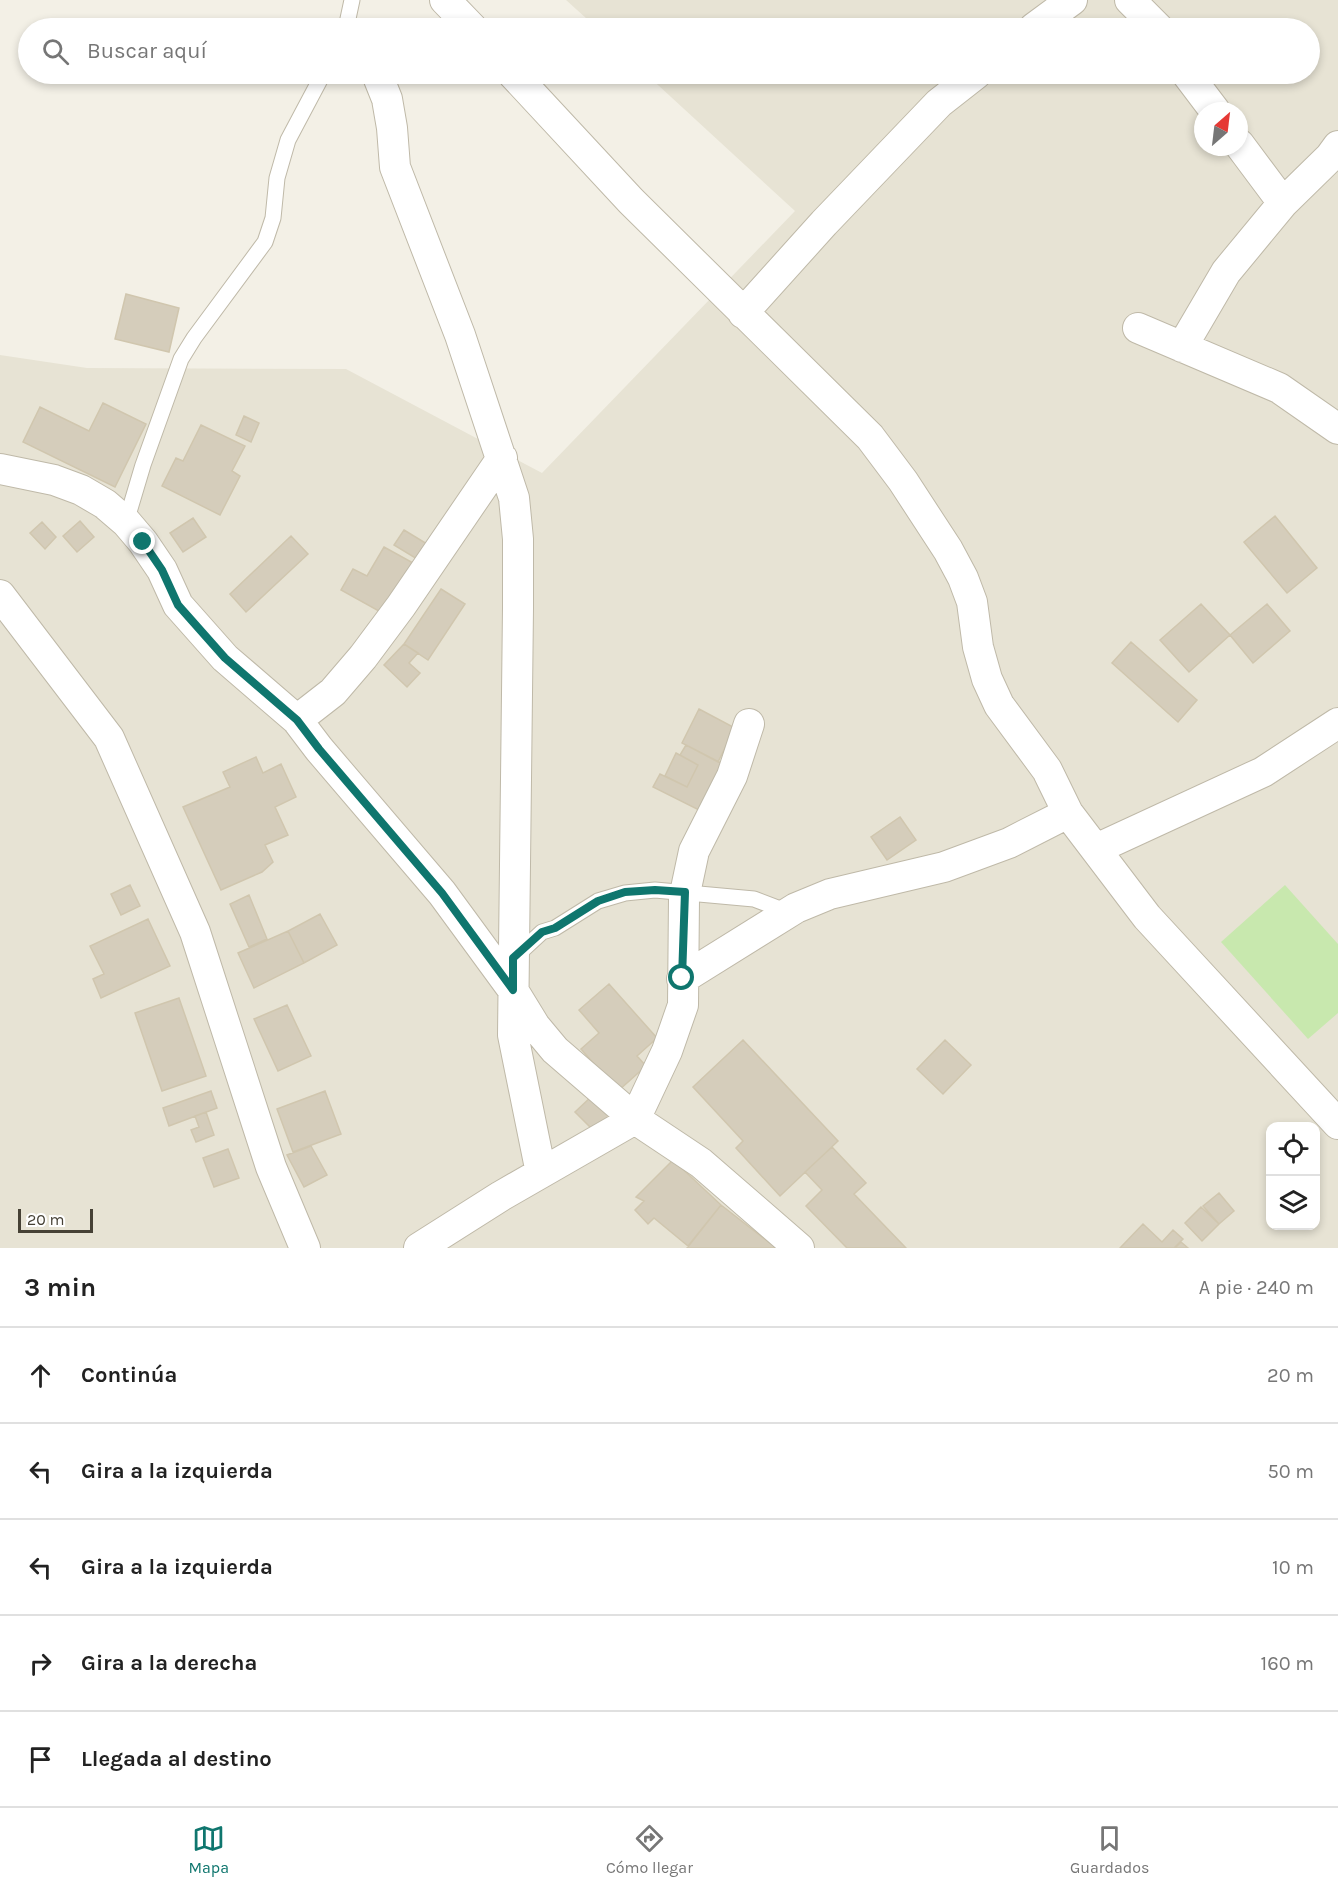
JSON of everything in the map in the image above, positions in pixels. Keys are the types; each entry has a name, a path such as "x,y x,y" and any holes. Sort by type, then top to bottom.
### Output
{"street":[{"path":"446,0 463,18"},
{"path":"1048,18 1072,0"},
{"path":"1130,0 1148,18"},
{"path":"381,84 387,99 395,167 460,335 514,498 518,539 513,1035 541,1173"},
{"path":"522,84 631,201 870,437 903,481 948,550 972,602 978,647 987,679 1005,712 1047,770 1068,813 1147,917 1338,1124"},
{"path":"743,312 939,103 963,84"},
{"path":"1195,84 1208,102"},
{"path":"1182,347 1226,272 1283,203 1330,157 1338,146"},
{"path":"1248,156 1283,203"},
{"path":"1138,328 1279,388 1338,429"},
{"path":"297,720 333,692 363,657 401,606 502,458"},
{"path":"0,469 54,480 81,490 105,504 126,522 162,570 178,605 225,658 297,720 442,893 513,990 535,1026 555,1050 635,1119 701,1162 799,1248"},
{"path":"0,595 109,738 195,932 271,1167 305,1248"},
{"path":"1096,849 1263,772 1338,723"},
{"path":"419,1248 501,1196 635,1119 667,1051 683,1005 685,892 694,850 732,776 749,724"},
{"path":"682,978 789,912 830,894 944,867 1009,843 1068,813"}],"lane":[{"path":"348,18 352,0"},
{"path":"126,522 143,465 182,359 194,338 265,242 273,218 277,178 288,140 318,84"},
{"path":"513,958 542,932 555,928 598,901 625,892 655,890 754,899 789,912"}],"shaded area":[{"path":"566,0 1338,0 1338,1248 0,1248 0,355 87,368 346,369 542,473 795,211 657,84 1320,84 1320,18 586,18"}],"green space":[{"path":"1285,885 1338,944 1338,1013 1308,1039 1221,942"}],"building":[{"path":"126,294 179,308 169,352 115,339"},
{"path":"103,403 146,424 115,487 23,442 40,407 89,431"},
{"path":"244,416 259,423 251,442 236,435"},
{"path":"201,425 245,446 232,471 240,476 220,515 162,486 176,458 183,461"},
{"path":"1275,516 1317,568 1287,593 1244,542"},
{"path":"193,518 206,537 183,552 170,533"},
{"path":"80,521 94,537 77,552 63,536"},
{"path":"42,522 56,537 45,549 30,533"},
{"path":"404,530 432,547 422,562 394,545"},
{"path":"291,536 308,554 246,612 230,594"},
{"path":"384,547 415,564 386,615 341,590 353,569 367,576"},
{"path":"441,589 465,604 428,660 404,644"},
{"path":"1201,604 1230,635 1189,672 1160,640"},
{"path":"1267,604 1290,631 1253,663 1230,635"},
{"path":"1131,642 1197,700 1178,722 1112,663"},
{"path":"404,644 418,653 409,663 420,673 407,687 384,665"},
{"path":"699,709 735,728 718,762 682,743"},
{"path":"686,745 725,765 701,811 653,787 660,774 687,787 698,765 680,755"},
{"path":"676,753 698,765 687,787 665,776"},
{"path":"256,757 263,773 281,764 296,797 275,807 288,835 265,845 273,862 262,872 221,890 183,807 230,787 223,772"},
{"path":"900,817 916,840 887,860 871,837"},
{"path":"130,885 140,906 121,915 111,894"},
{"path":"249,895 267,939 249,947 230,904"},
{"path":"320,914 337,945 304,963 288,931"},
{"path":"148,919 170,966 101,998 93,979 104,974 90,946"},
{"path":"288,931 304,963 254,988 238,953"},
{"path":"609,984 657,1038 637,1056 646,1066 618,1091 581,1049 599,1033 579,1010"},
{"path":"179,998 206,1076 162,1091 135,1013"},
{"path":"287,1005 311,1056 278,1071 254,1019"},
{"path":"743,1040 838,1141 780,1196 736,1148 743,1141 693,1087"},
{"path":"945,1040 971,1065 943,1094 917,1069"},
{"path":"211,1091 217,1108 169,1126 163,1108"},
{"path":"325,1091 341,1134 293,1152 277,1109"},
{"path":"593,1095 611,1115 594,1131 575,1112"},
{"path":"206,1112 214,1135 196,1142 191,1130 199,1127 195,1116"},
{"path":"311,1146 327,1175 304,1187 287,1155"},
{"path":"832,1147 866,1183 854,1194 906,1248 847,1248 806,1206 822,1190 805,1172"},
{"path":"228,1149 239,1178 214,1187 203,1158"},
{"path":"673,1160 721,1205 688,1246 654,1218 648,1224 635,1210 644,1201 636,1197"},
{"path":"1219,1193 1234,1211 1219,1224 1203,1206"},
{"path":"721,1205 775,1247 687,1248"},
{"path":"1201,1207 1219,1224 1202,1241 1185,1223"},
{"path":"1143,1224 1162,1242 1173,1230 1183,1239 1174,1248 1120,1248"},
{"path":"1181,1242 1188,1248 1175,1248"}],"route":[{"path":"143,542 162,570 178,605 225,658 297,720 442,893 513,990 513,958 542,932 555,928 598,901 625,892 655,890 685,892 682,978"}]}
